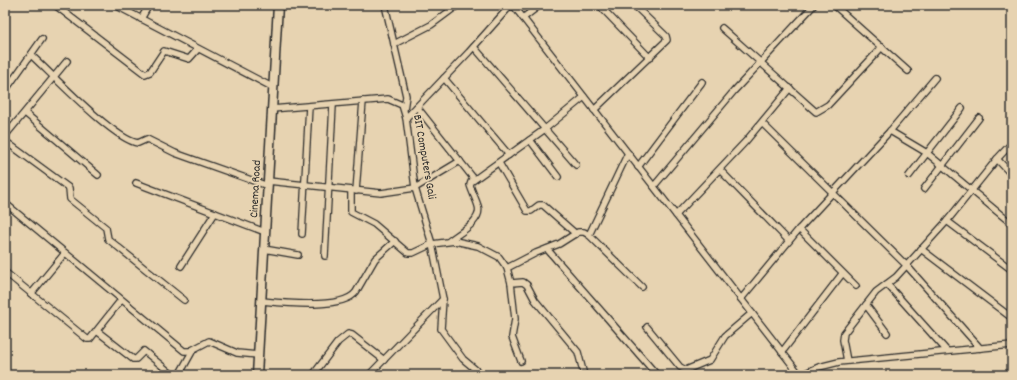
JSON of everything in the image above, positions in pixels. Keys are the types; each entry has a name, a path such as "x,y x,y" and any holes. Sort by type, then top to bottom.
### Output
{"street":[{"path":"55,5 145,74 150,72 164,51 189,59 198,49"},
{"path":"115,5 274,88"},
{"path":"141,19 149,5"},
{"name":"Cinema Road","path":"257,375 278,5"},
{"path":"384,5 406,96 404,109"},
{"path":"394,44 431,24 458,5"},
{"path":"406,118 512,5 800,375 819,367 847,361 1012,345"},
{"path":"523,18 540,5"},
{"path":"599,5 650,58"},
{"path":"594,110 666,42 667,38 634,5"},
{"path":"654,186 760,62 814,5"},
{"path":"834,5 908,71"},
{"path":"722,28 814,111 819,112 838,95 882,47"},
{"path":"5,90 42,39"},
{"path":"474,47 576,165"},
{"path":"31,55 107,126 125,139 138,143 147,138 174,153 268,183 381,193 416,188 460,161"},
{"path":"5,136 67,62"},
{"path":"444,78 509,155"},
{"path":"741,299 799,229 890,131 935,78"},
{"path":"638,166 702,82"},
{"path":"676,215 720,170 762,123 790,88"},
{"path":"449,241 478,216 478,206 470,185 474,180 545,129 584,97"},
{"path":"363,100 351,212 374,224 411,253 432,244 449,241 461,242 485,248 499,257 507,268 511,283 515,319 512,337 521,361"},
{"name":"BIT Computers Gali","path":"272,109 333,105 363,100 394,100 402,105 406,118 416,188 432,244 443,299 441,329 463,359 482,375"},
{"path":"325,256 333,105"},
{"path":"302,234 309,106"},
{"path":"417,106 474,180"},
{"path":"909,176 962,108"},
{"path":"25,113 98,175"},
{"path":"924,188 979,118"},
{"path":"762,123 832,193 856,214 906,266 980,348"},
{"path":"890,131 927,153 1012,224"},
{"path":"530,140 558,177"},
{"path":"5,141 69,188 70,199 106,228 108,239 184,300"},
{"path":"847,361 843,335 876,292 906,266 947,221 997,158 1012,143"},
{"path":"589,235 628,153"},
{"path":"997,158 1012,175"},
{"path":"498,163 527,211 531,211 539,205 543,205 576,234"},
{"path":"720,170 789,241"},
{"path":"136,183 265,232"},
{"path":"5,203 184,351 188,352 204,343 211,342 237,353 258,355"},
{"path":"180,266 215,213"},
{"path":"947,221 1012,270"},
{"path":"799,229 842,274 856,286"},
{"path":"507,268 576,234 584,232 589,235 642,287"},
{"path":"262,302 310,305 337,301 352,296 356,292 375,259 395,241"},
{"path":"264,249 298,255"},
{"path":"547,249 657,375"},
{"path":"921,249 1012,318"},
{"path":"31,294 64,253"},
{"path":"5,272 86,339 90,339 121,300"},
{"path":"782,352 842,274"},
{"path":"511,283 523,282 527,285 540,306 576,348 584,375"},
{"path":"887,284 947,351"},
{"path":"369,375 443,299"},
{"path":"866,305 887,333"},
{"path":"647,327 680,367 686,370 710,360 725,336 752,313"},
{"path":"97,331 134,360 144,351 173,375"},
{"path":"313,375 338,342 348,334 352,335 384,360"},
{"path":"179,375 193,350"}]}
